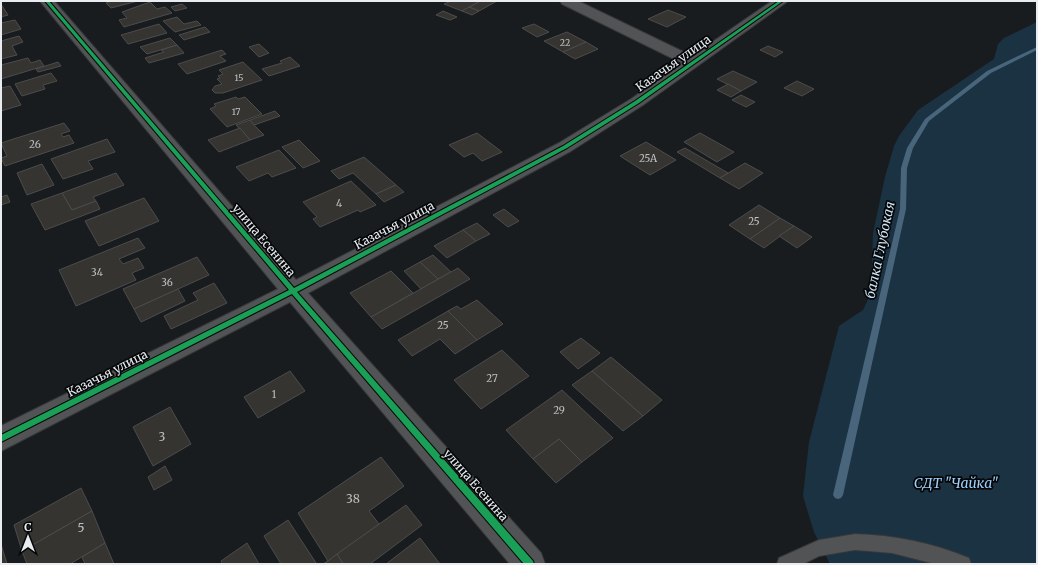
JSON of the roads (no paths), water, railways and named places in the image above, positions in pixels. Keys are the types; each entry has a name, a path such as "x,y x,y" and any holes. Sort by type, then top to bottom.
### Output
{"street":[{"name":"улица Есенина","path":"48,1 293,291 530,564"},
{"path":"568,1 692,62"},
{"name":"Казачья улица","path":"1,439 293,291 565,146 637,102 781,1"}],"lane":[{"path":"786,564 818,548 842,543 874,542 911,548 963,564"}],"waterway":[{"name":"балка Глубокая","path":"838,495 903,209 904,168 910,148 927,120 989,72 1037,48"}],"park label":[{"name":"СДТ \"Чайка\"","path":"956,483"}]}
